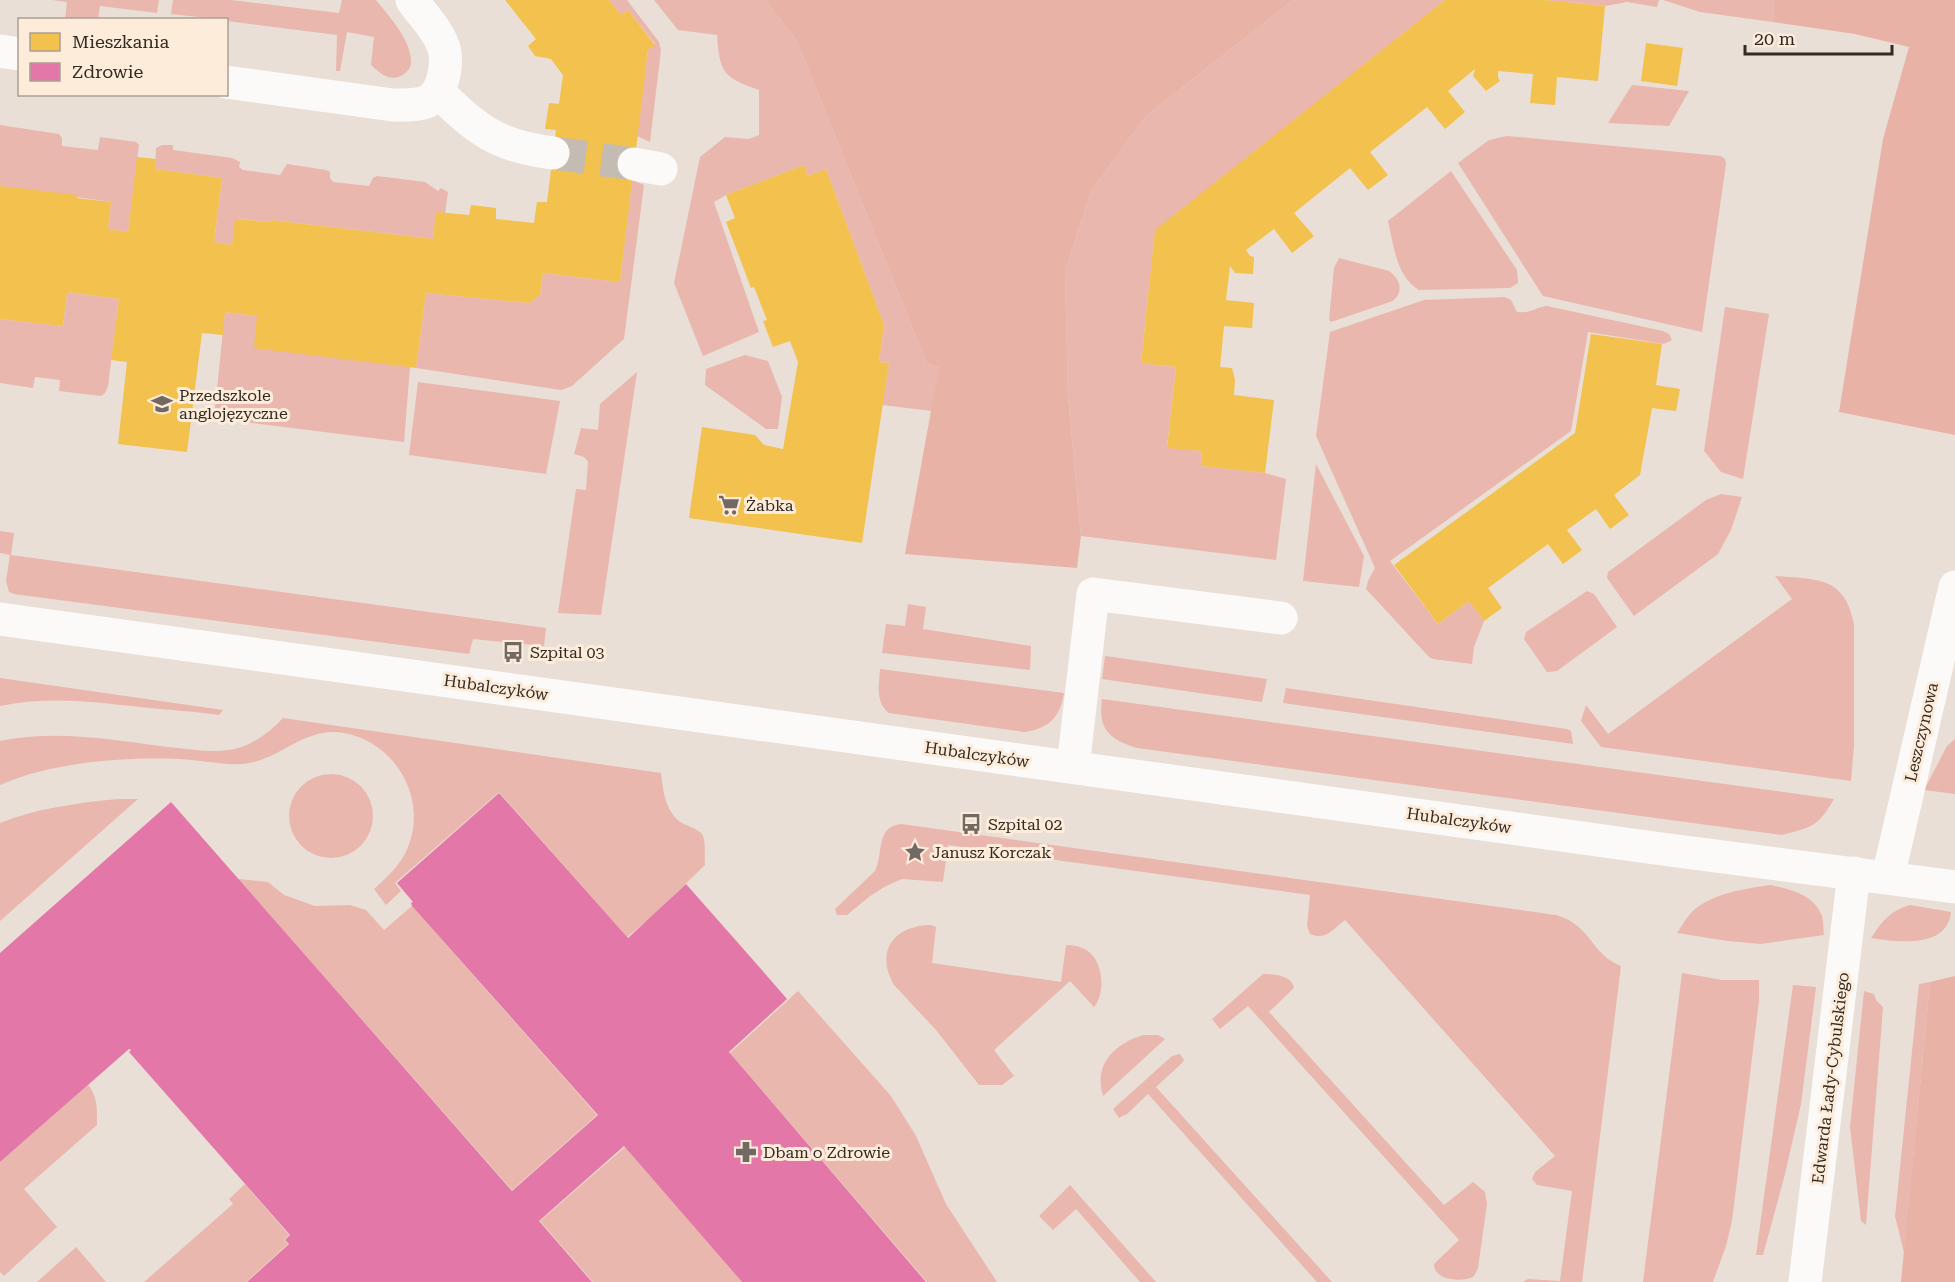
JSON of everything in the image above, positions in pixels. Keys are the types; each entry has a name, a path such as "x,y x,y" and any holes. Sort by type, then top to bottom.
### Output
{"street":[{"path":"228,82 393,105 409,106 429,100 438,92 445,63 443,43 412,0"},
{"path":"0,51 18,54"},
{"path":"438,92 472,124 495,139 553,153"},
{"name":"Leszczynowa","path":"1888,877 1955,586"},
{"path":"1073,767 1094,594 1281,618"},
{"name":"Hubalczyków","path":"0,619 1955,887"},
{"name":"Edwarda Łady-Cybulskiego","path":"1805,1282 1854,873"}],"shaded area":[{"path":"52,0 159,0 157,13 100,6 98,18 65,18 67,2"},
{"path":"173,0 231,0 339,13 342,0 376,0 404,37 411,62 407,72 400,77 395,78 382,74 371,65 374,37 347,32 340,71 336,71 337,35 228,21 228,18 171,14"},
{"path":"609,0 627,0 659,42 661,50 650,142 637,136 648,50 655,44 628,10 621,15"},
{"path":"654,0 765,0 797,41 927,364 939,367 932,411 882,405 889,363 879,362 884,325 826,169 808,176 804,165 726,195 714,202 759,332 703,356 674,283 700,157 725,137 749,139 759,135 759,90 737,81 725,72 717,35 678,30"},
{"path":"765,0 1293,0 1146,116 1091,191 1065,271 1068,396 1081,536 1077,568 905,554 939,367 927,364 797,41"},
{"path":"1293,0 1445,0 1155,231 1141,363 1176,367 1167,447 1202,451 1201,466 1265,473 1286,479 1276,560 1081,536 1068,396 1065,271 1091,191 1146,116"},
{"path":"1544,0 1659,0 1657,7 1627,2 1605,6"},
{"path":"1663,0 1774,0 1773,22 1700,12"},
{"path":"1774,0 1955,0 1955,435 1839,412 1883,139 1909,47 1855,34 1773,22"},
{"path":"1632,85 1689,91 1669,126 1608,123"},
{"path":"0,125 59,134 62,138 62,146 98,150 100,137 136,142 139,145 128,232 108,229 111,202 0,186"},
{"path":"1507,136 1721,156 1725,159 1702,332 1543,296 1458,163 1489,140"},
{"path":"162,145 173,145 173,150 232,158 240,162 239,167 243,170 280,175 287,164 326,170 330,172 333,182 369,186 373,178 377,176 425,182 438,191 441,188 448,192 445,214 436,213 433,239 271,220 270,222 236,219 232,245 214,242 222,178 155,169 156,148"},
{"path":"1451,171 1517,270 1518,283 1510,288 1419,290 1405,277 1397,260 1388,221"},
{"path":"632,180 644,185 624,339 572,386 561,390 416,368 426,293 529,303 540,295 543,273 620,282"},
{"path":"1339,258 1389,271 1398,281 1399,293 1393,301 1331,322 1329,320 1334,268"},
{"path":"67,292 119,299 108,386 105,393 101,396 59,391 60,380 35,377 33,388 0,383 0,319 63,326"},
{"path":"1505,297 1511,300 1517,312 1547,306 1663,331 1669,334 1672,340 1664,344 1588,332 1571,431 1390,561 1438,624 1469,601 1484,621 1474,647 1472,664 1433,659 1366,589 1375,568 1316,436 1330,332 1424,300"},
{"path":"1725,307 1769,314 1743,479 1721,472 1704,451"},
{"path":"225,312 257,316 410,367 404,442 235,421 223,417 215,408"},
{"path":"745,355 768,361 782,397 778,429 766,429 705,385 706,369"},
{"path":"637,372 601,615 558,613 576,489 586,490 588,462 584,457 574,454 581,428 598,430 600,404"},
{"path":"418,382 560,401 546,474 409,455"},
{"path":"1316,464 1364,556 1359,587 1303,581"},
{"path":"1721,494 1742,497 1731,530 1718,554 1634,616 1607,578 1608,572 1706,500"},
{"path":"0,531 14,533 11,555 546,628 544,646 473,639 469,654 14,594 9,592 6,581 10,555 0,553"},
{"path":"1775,576 1804,578 1826,583 1836,588 1849,608 1854,624 1854,746 1851,781 1601,747 1581,721 1586,705 1608,734 1792,599"},
{"path":"1587,591 1594,594 1617,627 1557,671 1547,672 1524,639 1526,632"},
{"path":"908,604 926,607 923,629 1031,646 1030,670 882,653 886,624 905,626"},
{"path":"1105,656 1267,679 1262,702 1102,679"},
{"path":"880,669 1064,693 1060,709 1052,720 1041,728 1025,732 889,713 880,698"},
{"path":"0,678 223,710 219,715 70,701 35,701 0,706"},
{"path":"1286,688 1567,729 1571,731 1573,744 1283,703"},
{"path":"1102,699 1834,799 1818,821 1801,830 1782,835 1137,748 1119,741 1108,732 1102,718"},
{"path":"283,718 661,773 664,792 674,816 699,831 703,836 705,865 627,937 499,792 395,883 401,891 386,905 374,889 398,865 408,847 413,828 414,810 410,792 403,775 392,760 362,738 344,733 316,734 256,762 226,764 179,759 111,760 42,771 0,785 0,741 60,736 220,751 251,743"},
{"path":"1955,739 1955,794 1924,790 1947,746"},
{"path":"331,774 347,777 361,786 370,800 373,816 370,832 361,846 347,855 331,858 315,855 301,846 292,832 289,816 292,800 301,786 315,777"},
{"path":"118,799 138,799 0,921 0,823 29,813 58,807"},
{"path":"901,824 1556,915 1577,926 1603,955 1621,966 1582,1282 1523,1282 1528,1279 1560,1281 1572,1191 1537,1185 1532,1179 1535,1172 1555,1156 1345,920 1325,935 1310,934 1307,926 1310,895 948,845 943,882 902,879 870,896 847,915 837,915 835,909 875,871 887,830"},
{"path":"238,879 268,882 284,895 315,906 350,905 366,910 384,930 412,906 597,1115 512,1190"},
{"path":"1770,885 1785,888 1813,902 1822,916 1824,935 1761,944 1677,933 1691,912 1711,899"},
{"path":"1910,905 1951,912 1948,924 1931,938 1920,940 1894,941 1871,938 1887,917"},
{"path":"930,925 936,927 932,963 1061,982 1066,945 1084,949 1091,953 1101,974 1098,1002 1094,1007 1070,981 994,1050 1014,1076 1002,1085 979,1085 936,1030 894,985 889,973 886,962 891,943 906,930"},
{"path":"1682,973 1722,980 1759,980 1759,1001 1732,1221 1713,1282 1643,1282"},
{"path":"1263,974 1286,978 1290,980 1294,988 1269,1012 1444,1205 1473,1182 1485,1192 1487,1204 1478,1268 1473,1277 1449,1279 1435,1270 1434,1264 1459,1240 1248,1006 1220,1029 1212,1019"},
{"path":"1955,976 1955,1282 1901,1282 1930,982"},
{"path":"1930,982 1904,1253 1895,1216 1919,984"},
{"path":"1793,985 1816,987 1801,1104 1763,1255 1756,1255"},
{"path":"798,991 891,1096 916,1136 946,1204 997,1282 927,1282 730,1053"},
{"path":"1864,991 1874,994 1883,1007 1866,1225 1861,1221 1850,1127"},
{"path":"1144,1035 1158,1035 1165,1039 1103,1096 1101,1074 1109,1056 1124,1043"},
{"path":"1180,1054 1184,1060 1182,1063 1156,1087 1332,1282 1317,1282 1148,1094 1127,1114 1119,1118 1113,1109 1172,1056"},
{"path":"88,1085 95,1099 97,1125 24,1189 57,1227 4,1276 0,1272 0,1162"},
{"path":"625,1147 742,1282 593,1282 540,1221"},
{"path":"245,1184 289,1235 284,1240 288,1244 246,1282 144,1282 233,1204 229,1199"},
{"path":"1070,1185 1156,1282 1140,1282 1076,1209 1053,1230 1039,1216"},
{"path":"76,1247 106,1282 37,1282"}],"building: Mieszkania":[{"path":"505,0 609,0 621,15 628,10 655,45 648,50 620,282 543,273 540,295 529,303 426,293 416,368 254,348 257,316 225,312 223,335 202,333 187,452 118,444 127,362 111,360 119,299 67,292 63,326 0,319 0,186 77,195 77,198 111,202 108,229 128,232 137,157 156,159 155,169 222,178 214,242 232,245 235,219 270,222 271,220 433,239 436,212 469,215 471,205 496,208 496,219 534,223 537,202 547,202 556,130 545,129 549,103 559,104 563,75 551,59 535,56 528,46 536,39"},
{"path":"1445,0 1544,0 1605,6 1598,81 1557,77 1555,105 1530,103 1533,74 1498,71 1500,81 1486,91 1473,76 1475,69 1448,91 1465,112 1445,129 1427,107 1370,152 1388,175 1368,190 1350,168 1294,213 1314,236 1292,253 1274,229 1246,250 1250,256 1254,257 1253,274 1235,273 1230,266 1226,300 1254,303 1252,328 1224,326 1220,367 1232,368 1235,380 1234,395 1274,400 1265,473 1201,466 1202,451 1167,448 1176,367 1141,363 1155,230"},
{"path":"1646,43 1683,48 1677,86 1641,81"},
{"path":"804,165 808,176 826,169 884,325 879,362 889,363 862,543 689,518 702,427 755,435 764,445 783,449 798,362 790,341 773,347 763,321 767,320 754,287 751,288 726,222 735,218 726,195"},
{"path":"1591,334 1662,344 1656,385 1680,389 1676,411 1652,408 1640,475 1614,495 1629,515 1610,529 1596,509 1567,530 1582,550 1563,564 1548,544 1488,588 1502,608 1484,621 1469,601 1438,624 1394,565 1575,433"}],"building: Zdrowie":[{"path":"499,793 628,938 686,884 761,969 787,999 729,1052 926,1282 742,1282 624,1146 539,1221 592,1282 247,1282 289,1244 285,1240 290,1235 129,1052 131,1050 129,1049 0,1162 0,953 171,802 512,1191 598,1115 412,906 413,902 397,883"}],"tunnel":[{"path":"553,153 634,164"}],"place":[{"name":"Przedszkole anglojęzyczne","path":"162,404"},
{"name":"Żabka","path":"729,505"},
{"name":"Szpital 03","path":"513,652"},
{"name":"Szpital 02","path":"971,824"},
{"name":"Janusz Korczak","path":"915,852"},
{"name":"Dbam o Zdrowie","path":"746,1152"}]}
